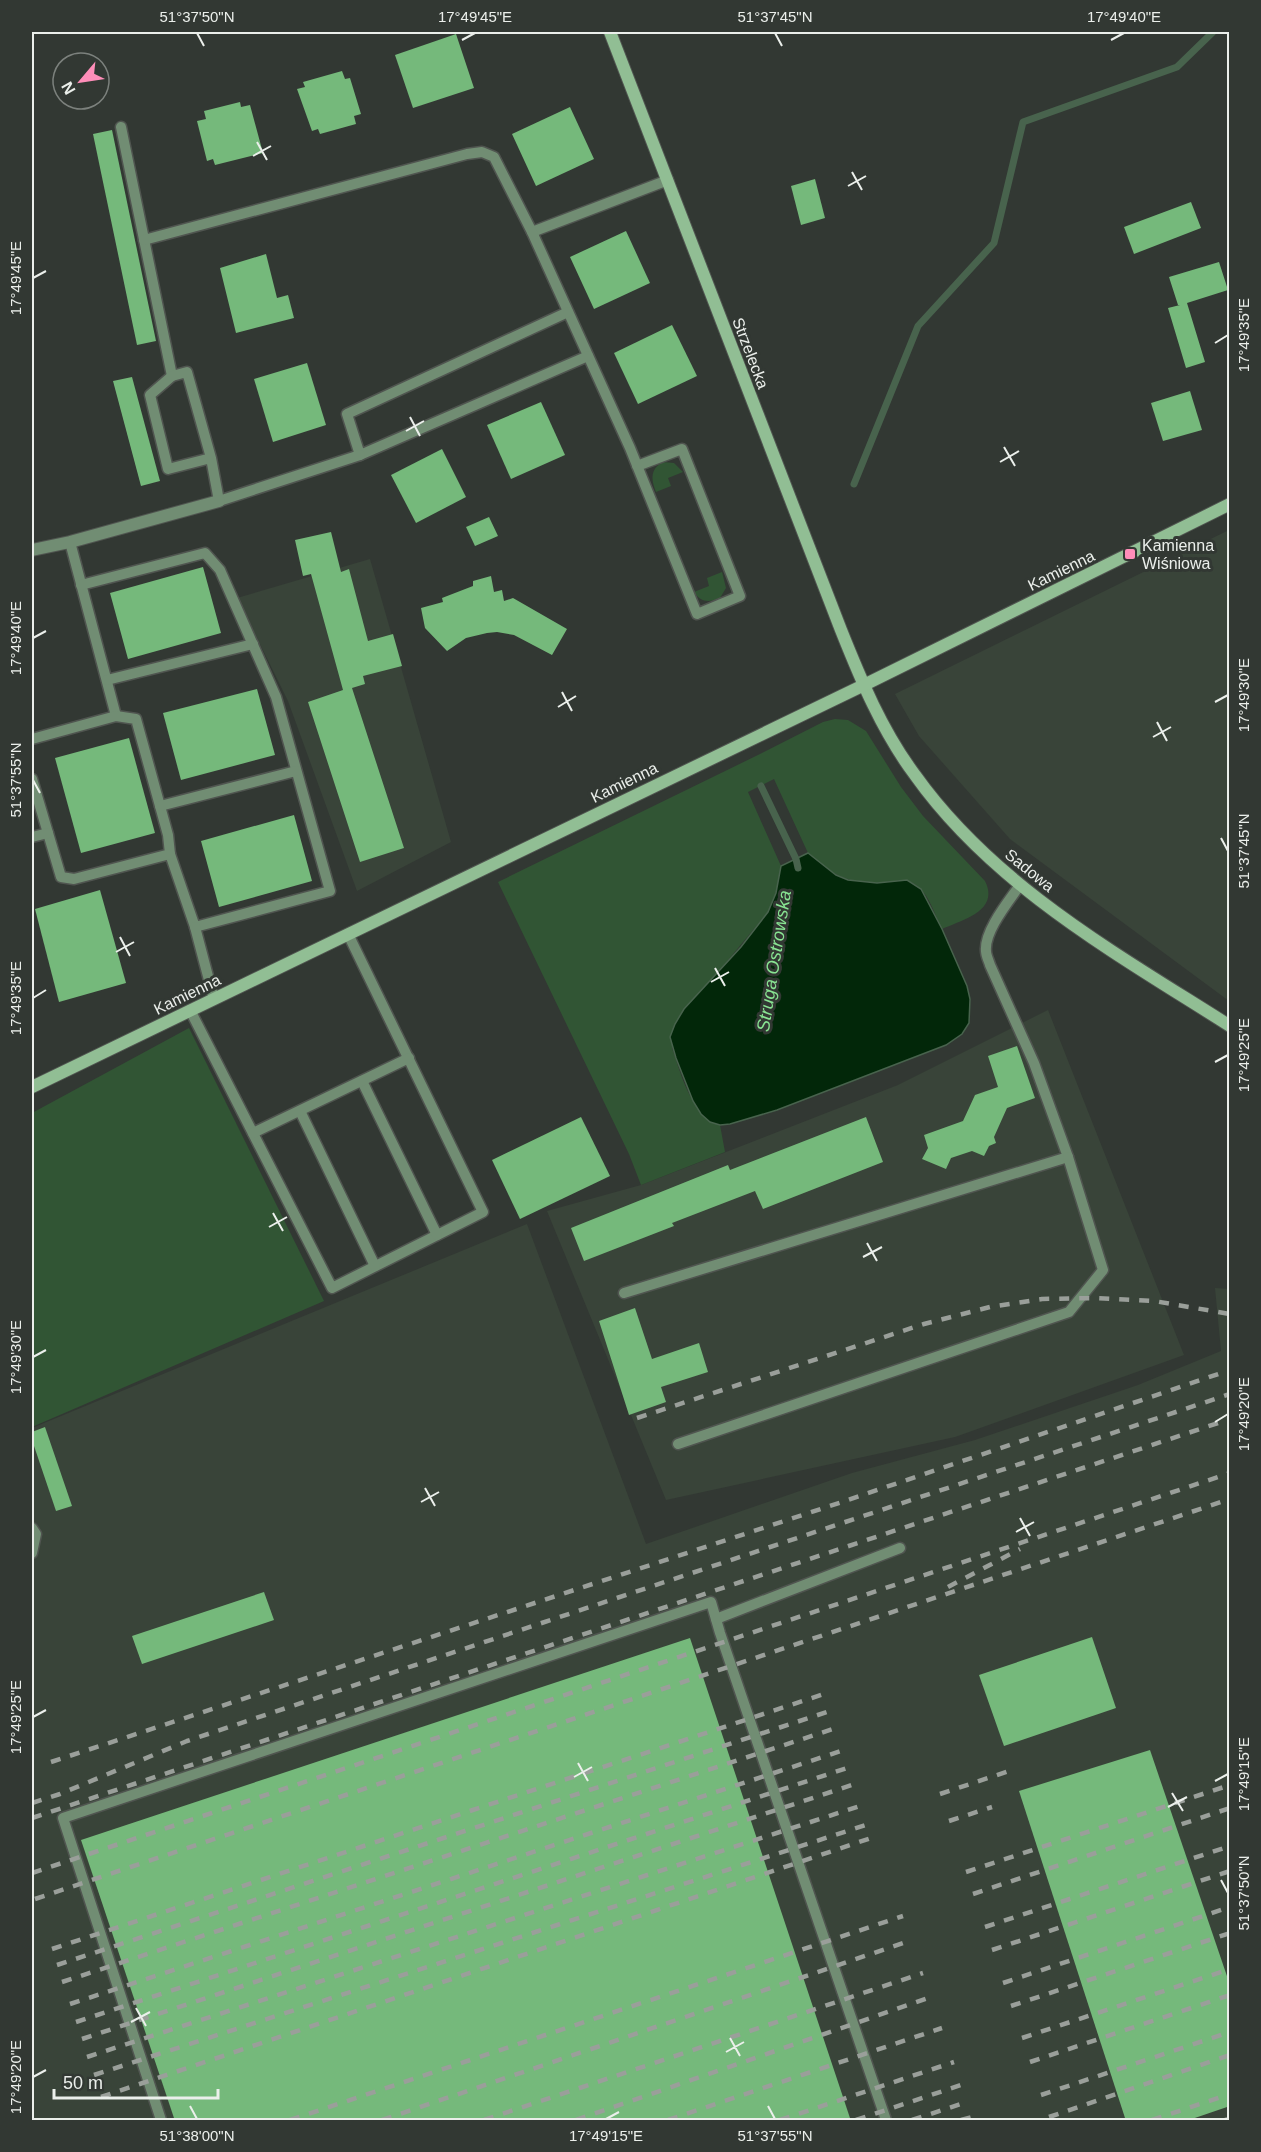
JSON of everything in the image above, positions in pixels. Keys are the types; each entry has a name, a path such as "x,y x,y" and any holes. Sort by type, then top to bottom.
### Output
{"street":[{"name":"Strzelecka","path":"610,32 804,536 864,685"},
{"path":"32,550 70,542 219,501"},
{"name":"Kamienna","path":"32,1087 864,685 1230,504"},
{"name":"Sadowa","path":"864,685 898,751 939,807 969,840 1020,885 1084,932 1230,1026"}],"lane":[{"path":"121,127 172,376"},
{"path":"144,240 482,152 494,157 532,232 637,466 697,614 740,596 682,449 637,466"},
{"path":"532,232 668,180"},
{"path":"360,455 347,414 568,312"},
{"path":"211,458 168,469 150,395 172,376 187,372 211,458 219,501 360,455 588,356"},
{"path":"70,542 116,716"},
{"path":"81,585 205,553 220,570 276,697 330,891 195,927"},
{"path":"107,680 252,644"},
{"path":"32,739 116,716 136,719 168,835 170,854 195,927 214,999"},
{"path":"160,806 297,771"},
{"path":"32,779 61,877 74,879 170,854"},
{"path":"32,837 48,833"},
{"path":"678,1444 1069,1312 1103,1270 1068,1157 1034,1063 986,952 987,939 992,928 1020,885"},
{"path":"190,1010 332,1288 483,1212 348,934"},
{"path":"253,1133 409,1058"},
{"path":"362,1081 437,1235"},
{"path":"300,1111 375,1266"},
{"path":"624,1293 1068,1157"},
{"path":"32,1528 36,1534 32,1553"},
{"path":"716,1619 900,1548"},
{"path":"161,2121 63,1818 711,1602 886,2121"}],"shaded area":[{"path":"663,462 674,463 683,472 668,478 671,486 656,492 653,475 656,468"},
{"path":"1229,530 1229,1001 1010,839 919,736 895,694"},
{"path":"370,559 451,842 357,891 288,701 237,598"},
{"path":"722,572 726,588 720,598 705,601 696,595 694,592 709,586 707,578"},
{"path":"835,719 848,720 866,731 901,787 923,816 985,881 988,891 987,900 977,913 942,929 925,894 916,885 903,881 869,883 850,880 832,872 808,853 774,779 748,792 781,866 776,893 768,912 724,965 672,1048 683,1081 694,1103 710,1120 720,1125 725,1152 641,1185 629,1154 498,882 823,722"},
{"path":"1048,1010 1184,1355 955,1437 666,1500 547,1211 641,1185 898,1085"},
{"path":"189,1028 324,1301 32,1427 32,1113"},
{"path":"527,1224 646,1544 852,1473 975,1440 1138,1385 1221,1351 1215,1288 1229,1289 1229,2120 32,2120 32,1428"}],"water":[{"path":"808,853 836,875 848,880 877,883 907,880 921,889 942,929 967,986 970,999 969,1023 962,1034 946,1045 777,1110 730,1124 720,1125 710,1122 701,1114 693,1101 670,1037 684,1009 741,947 768,912 776,893 781,866"}],"building":[{"path":"456,34 474,88 413,108 395,55"},
{"path":"342,71 345,79 350,78 361,114 354,116 356,124 320,134 318,129 312,131 297,89 305,87 303,82"},
{"path":"240,102 241,107 250,105 263,153 215,165 213,159 207,161 197,121 206,119 204,111"},
{"path":"570,107 594,159 536,186 512,134"},
{"path":"112,130 156,341 137,345 93,134"},
{"path":"815,179 825,218 801,225 791,186"},
{"path":"1191,202 1201,228 1134,254 1124,227"},
{"path":"626,231 650,283 594,309 570,257"},
{"path":"266,254 277,298 288,295 294,318 236,333 220,268"},
{"path":"1219,262 1228,290 1187,303 1205,362 1186,368 1168,308 1180,305 1178,305 1169,277"},
{"path":"672,325 697,376 638,404 614,353"},
{"path":"307,363 326,425 273,442 254,379"},
{"path":"132,377 160,481 141,486 113,381"},
{"path":"1190,391 1202,430 1163,441 1151,403"},
{"path":"541,402 565,455 511,479 487,425"},
{"path":"442,449 466,497 416,523 391,475"},
{"path":"489,517 498,536 475,546 466,527"},
{"path":"331,532 341,572 349,569 368,641 393,634 402,666 363,676 365,684 352,688 404,848 360,862 308,702 343,690 311,574 303,576 295,540"},
{"path":"203,567 221,633 128,659 110,593"},
{"path":"491,576 494,592 502,590 504,601 513,598 567,629 552,655 514,635 497,632 466,638 447,651 425,628 421,608 443,602 442,598 473,586 473,581"},
{"path":"257,689 275,755 181,780 163,713"},
{"path":"129,738 155,833 81,853 55,758"},
{"path":"294,815 312,881 219,907 201,841"},
{"path":"100,890 126,983 59,1002 35,909"},
{"path":"1017,1046 1035,1098 1007,1108 994,1137 996,1143 989,1146 984,1156 972,1151 951,1158 946,1169 922,1159 928,1148 924,1135 963,1121 975,1095 998,1087 988,1056"},
{"path":"581,1117 610,1176 520,1219 492,1160"},
{"path":"866,1117 883,1162 763,1209 755,1191 672,1223 674,1226 584,1261 571,1228 728,1165 730,1170"},
{"path":"635,1308 652,1359 699,1343 708,1372 661,1387 666,1402 629,1415 599,1321"},
{"path":"45,1427 72,1506 56,1511 32,1440 32,1432"},
{"path":"264,1592 274,1620 142,1664 132,1636"},
{"path":"1092,1637 1116,1708 1004,1746 979,1675"},
{"path":"690,1638 851,2121 175,2121 81,1840"},
{"path":"1150,1750 1230,1985 1230,2106 1186,2121 1126,2121 1019,1791"}],"waterway":[{"path":"854,484 918,326 994,243 1023,122 1177,67 1213,32"},
{"name":"Struga Ostrowska","path":"761,786 796,859 798,868"}],"railway":[{"path":"637,1418 924,1324 990,1307 1042,1299 1096,1298 1154,1301 1230,1314"},
{"path":"51,1762 842,1502 1230,1370"},
{"path":"32,1803 60,1794 187,1741 1230,1394"},
{"path":"32,1818 1230,1419"},
{"path":"32,1873 1230,1473"},
{"path":"35,1899 1230,1499"},
{"path":"948,1587 1020,1549"},
{"path":"52,1949 827,1693"},
{"path":"57,1965 833,1710"},
{"path":"62,1982 839,1727"},
{"path":"70,2004 847,1749"},
{"path":"76,2022 853,1766"},
{"path":"940,1794 1009,1771"},
{"path":"82,2039 858,1783"},
{"path":"966,1872 1230,1785"},
{"path":"87,2057 866,1804"},
{"path":"949,1821 992,1807"},
{"path":"973,1894 1230,1808"},
{"path":"94,2075 872,1823"},
{"path":"101,2097 877,1836"},
{"path":"985,1927 1230,1846"},
{"path":"992,1950 1230,1871"},
{"path":"1003,1983 1230,1907"},
{"path":"290,2120 903,1916"},
{"path":"1011,2006 1230,1933"},
{"path":"382,2120 912,1940"},
{"path":"1022,2038 1230,1969"},
{"path":"484,2120 923,1973"},
{"path":"1030,2062 1230,1995"},
{"path":"576,2120 931,1997"},
{"path":"668,2120 942,2028"},
{"path":"1041,2095 1230,2032"},
{"path":"1049,2117 1230,2055"},
{"path":"780,2120 954,2062"},
{"path":"856,2120 961,2085"},
{"path":"1152,2120 1230,2094"},
{"path":"912,2120 967,2102"},
{"path":"961,2120 972,2117"},
{"path":"1225,2120 1230,2119"}],"place":[{"name":"Kamienna Wiśniowa","path":"1130,554"}]}
